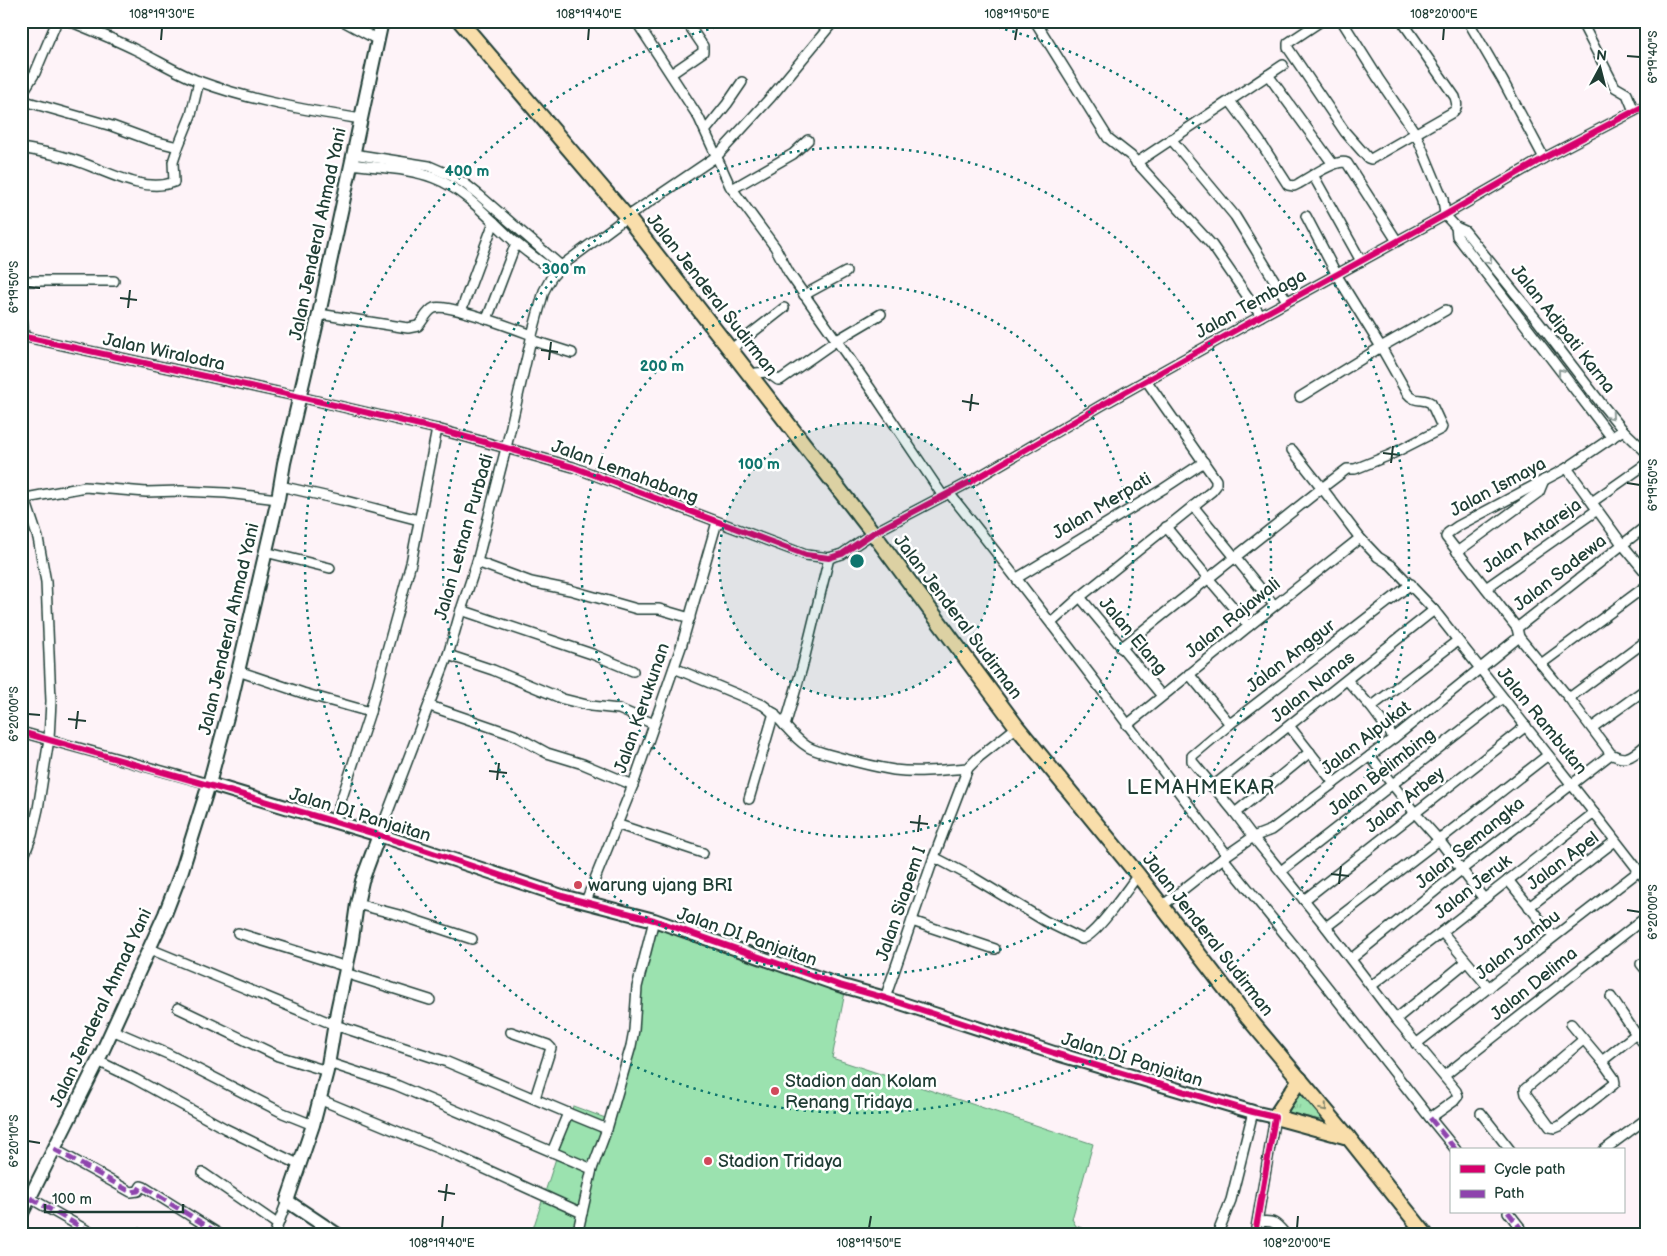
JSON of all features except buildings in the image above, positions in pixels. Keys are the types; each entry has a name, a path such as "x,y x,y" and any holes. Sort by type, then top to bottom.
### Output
{"main road":[{"name":"Jalan Jenderal Sudirman","path":"460,21 627,217 873,533 1017,727 1138,875 1244,1013 1348,1137 1426,1235"},
{"path":"1300,1079 1275,1118 1348,1137"}],"street":[{"path":"21,95 35,73 57,21"},
{"path":"69,21 135,49 198,81 275,104 361,120"},
{"path":"343,21 378,40"},
{"name":"Jalan Jenderal Ahmad Yani","path":"21,1216 98,1061 166,914 209,784 238,671 278,499 284,462 319,314 382,21"},
{"path":"636,21 706,130 732,189 775,247 786,269 804,295 946,494 1017,578 1225,857 1454,1148"},
{"path":"671,74 703,52 702,46 686,21"},
{"name":"Jalan Letnan Purbadi","path":"379,835 430,706 477,562 544,291 558,269 715,153 771,97 834,21"},
{"path":"1035,21 1104,133 1136,163 1212,245 1260,316"},
{"path":"1321,21 1287,45 1340,124 1368,158 1373,159 1453,112 1456,108 1455,97 1402,21"},
{"path":"1342,21 1416,134 1451,221"},
{"path":"1468,21 1544,158"},
{"path":"1581,21 1615,87 1627,94 1634,111"},
{"path":"1136,163 1283,65"},
{"path":"1268,75 1333,164"},
{"path":"21,148 68,158 132,182 146,185 174,182 173,162 191,115 198,81"},
{"path":"706,130 742,82"},
{"path":"21,100 178,147"},
{"path":"1230,101 1260,140 1286,183 1294,186 1333,164 1347,163 1397,241"},
{"name":"Jalan Tembaga","path":"873,533 946,494 1287,301 1338,277 1360,261 1397,241 1451,221 1544,158 1646,105"},
{"path":"1171,139 1235,216 1287,301"},
{"path":"732,189 793,154 808,140"},
{"path":"352,159 435,178 460,194 494,222 516,244 558,269"},
{"path":"352,159 429,166 452,176 479,195 558,269"},
{"path":"1313,175 1360,261"},
{"path":"1122,648 1347,469 1355,469 1390,455 1442,427 1431,402 1428,400 1416,400 1407,393 1345,290 1306,216"},
{"name":"Jalan Adipati Karna","path":"1451,221 1465,231 1600,402 1623,430 1646,452"},
{"name":"Jalan Adipati Karna","path":"1451,221 1457,236 1612,438"},
{"path":"461,311 494,222"},
{"path":"487,319 516,244"},
{"path":"804,295 846,272"},
{"path":"21,281 114,281"},
{"path":"319,314 408,328 418,326 437,307 461,311 487,319 572,353"},
{"path":"730,350 784,308"},
{"path":"21,309 23,336"},
{"path":"1300,397 1446,310"},
{"path":"751,376 756,373 767,372 780,380 837,340 881,314"},
{"path":"1527,328 1537,320"},
{"name":"Jalan Wiralodra","path":"23,336 300,397"},
{"path":"1051,623 1166,527 1212,492 1216,486 1216,480 1146,380"},
{"name":"Jalan Lemahabang","path":"300,397 436,429 572,467 806,555 829,558"},
{"path":"1590,409 1600,402"},
{"path":"334,822 370,712 411,563 436,429"},
{"name":"Jalan Ismaya","path":"1457,552 1446,535 1458,526 1567,468 1623,430"},
{"name":"Jalan Rambutan","path":"1292,450 1360,538 1378,557 1391,565 1411,584 1434,610 1646,880"},
{"name":"Jalan Merpati","path":"1017,578 1204,462"},
{"name":"Jalan Antareja","path":"1486,588 1595,506 1646,464"},
{"path":"1567,468 1622,544 1646,573"},
{"path":"1544,480 1539,492 1457,552 1615,756"},
{"path":"21,486 38,538 46,582 51,701 49,739 38,809 32,836 21,864"},
{"path":"280,486 419,520"},
{"path":"26,498 84,487 146,492 226,493 278,499"},
{"path":"1193,506 1274,605"},
{"name":"Jalan Kerukunan","path":"586,901 633,785 674,668 717,522"},
{"name":"Jalan Sadewa","path":"1518,632 1646,526"},
{"path":"1166,527 1249,626"},
{"path":"785,726 802,668 829,558 842,554 873,533"},
{"name":"Jalan Rajawali","path":"1127,725 1274,605 1360,538"},
{"path":"265,552 330,568"},
{"path":"477,562 532,582 570,590 637,609 659,609 690,618"},
{"name":"Jalan Anggur","path":"1212,787 1192,761 1192,756 1230,724 1411,584"},
{"path":"1542,664 1646,586"},
{"name":"Jalan Elang","path":"1080,597 1162,696"},
{"path":"461,610 592,654 633,671"},
{"name":"Jalan Nanas","path":"1212,787 1290,727 1434,610"},
{"name":"Jalan Alpukat","path":"1162,906 1225,857 1253,837 1271,830 1394,738 1479,669 1518,632"},
{"path":"1371,707 1457,641"},
{"path":"1569,698 1646,641"},
{"path":"448,655 493,670 564,699 591,706 619,709 654,724"},
{"path":"674,668 755,701 774,713 788,731 809,747 848,760 895,770 968,768"},
{"path":"238,671 370,712"},
{"path":"1189,674 1230,724"},
{"path":"1348,680 1394,738"},
{"path":"1593,728 1646,689"},
{"name":"Jalan Belimbing","path":"1281,871 1504,698"},
{"path":"430,706 514,735 546,753 583,764 633,785"},
{"path":"749,799 774,713"},
{"name":"Jalan Arbey","path":"1304,900 1526,726"},
{"name":"Jalan Siapem I","path":"885,998 934,857 968,768 1017,727"},
{"path":"1290,727 1334,783"},
{"path":"21,732 209,784"},
{"name":"Jalan Semangka","path":"1351,959 1572,784 1615,756 1625,759 1646,745"},
{"path":"1236,813 1310,752"},
{"path":"1326,927 1548,755"},
{"path":"1370,756 1439,840 1484,899"},
{"name":"Jalan DI Panjaitan","path":"209,784 379,835 562,896 654,920 839,985 1054,1053 1275,1118"},
{"path":"1212,787 1236,813 1458,1096 1430,1118"},
{"name":"Jalan Jeruk","path":"1371,986 1594,812"},
{"path":"616,824 703,854"},
{"path":"274,1235 313,1126 328,1067 362,881 379,835"},
{"name":"Jalan Apel","path":"1529,907 1615,841"},
{"path":"934,857 974,878 1045,921 1082,939 1085,939 1101,923 1138,875"},
{"name":"Jalan Jambu","path":"1416,1044 1639,871"},
{"path":"1508,880 1553,936"},
{"path":"357,904 399,915 472,939"},
{"name":"Jalan Delima","path":"1444,1076 1646,917"},
{"path":"577,1235 592,1169 607,1128 631,1046 637,987 654,920"},
{"path":"912,921 995,949"},
{"path":"1442,932 1489,988"},
{"path":"238,933 430,1000"},
{"path":"150,948 335,1025 447,1062 607,1128"},
{"path":"1396,1018 1466,962"},
{"path":"1611,997 1646,1046"},
{"path":"178,1008 278,1056 396,1085 592,1169"},
{"path":"1571,1024 1602,1061 1614,1078 1615,1083 1560,1126 1550,1127 1526,1094 1525,1089 1584,1040"},
{"path":"112,1030 168,1054 283,1113 313,1126"},
{"path":"511,1032 548,1044 551,1048 535,1098"},
{"path":"1602,1061 1636,1034"},
{"path":"98,1061 226,1129 300,1165"},
{"path":"319,1099 459,1157 582,1213"},
{"path":"1217,1235 1231,1200 1253,1112"},
{"path":"552,1152 568,1113"},
{"path":"1481,1113 1508,1148"},
{"path":"1257,1235 1256,1228 1275,1118"},
{"path":"1607,1148 1646,1119"},
{"path":"54,1150 131,1192 138,1190 141,1186 144,1187 221,1235"},
{"path":"203,1173 278,1224"},
{"path":"30,1198 94,1235"},
{"path":"287,1201 338,1235"},
{"path":"1510,1214 1526,1235"},
{"path":"1258,1222 1276,1222 1286,1235"},
{"path":"21,1230 30,1235"}],"green space":[{"name":"Stadion dan Kolam Renang Tridaya","path":"648,925 846,987 832,1058 1093,1144 1072,1219 1076,1226 1102,1235 531,1235 573,1106 608,1119 630,1043 632,997"},
{"path":"1297,1093 1302,1095 1322,1118 1321,1120 1290,1113 1287,1108"}],"marked path":[{"path":"1430,1118 1454,1148"},
{"path":"54,1149 131,1192 138,1191 141,1186 144,1187 221,1235"},
{"path":"30,1198 95,1235"},
{"path":"1510,1214 1526,1235"},
{"path":"136,1235 137,1233 139,1235"}],"cycle path":[{"path":"21,336 437,429 573,467 806,555 829,558 842,554 873,533 970,482 1102,405 1544,158 1646,105"},
{"path":"21,732 379,835 562,896 654,920 839,985 1054,1053 1275,1117 1256,1228 1257,1235"}],"place":[{"name":"warung ujang BRI","path":"578,885"},
{"name":"Stadion dan Kolam Renang Tridaya","path":"775,1091"},
{"name":"Stadion Tridaya","path":"708,1161"}],"district":[{"name":"LEMAHMEKAR","path":"1201,788"}]}
